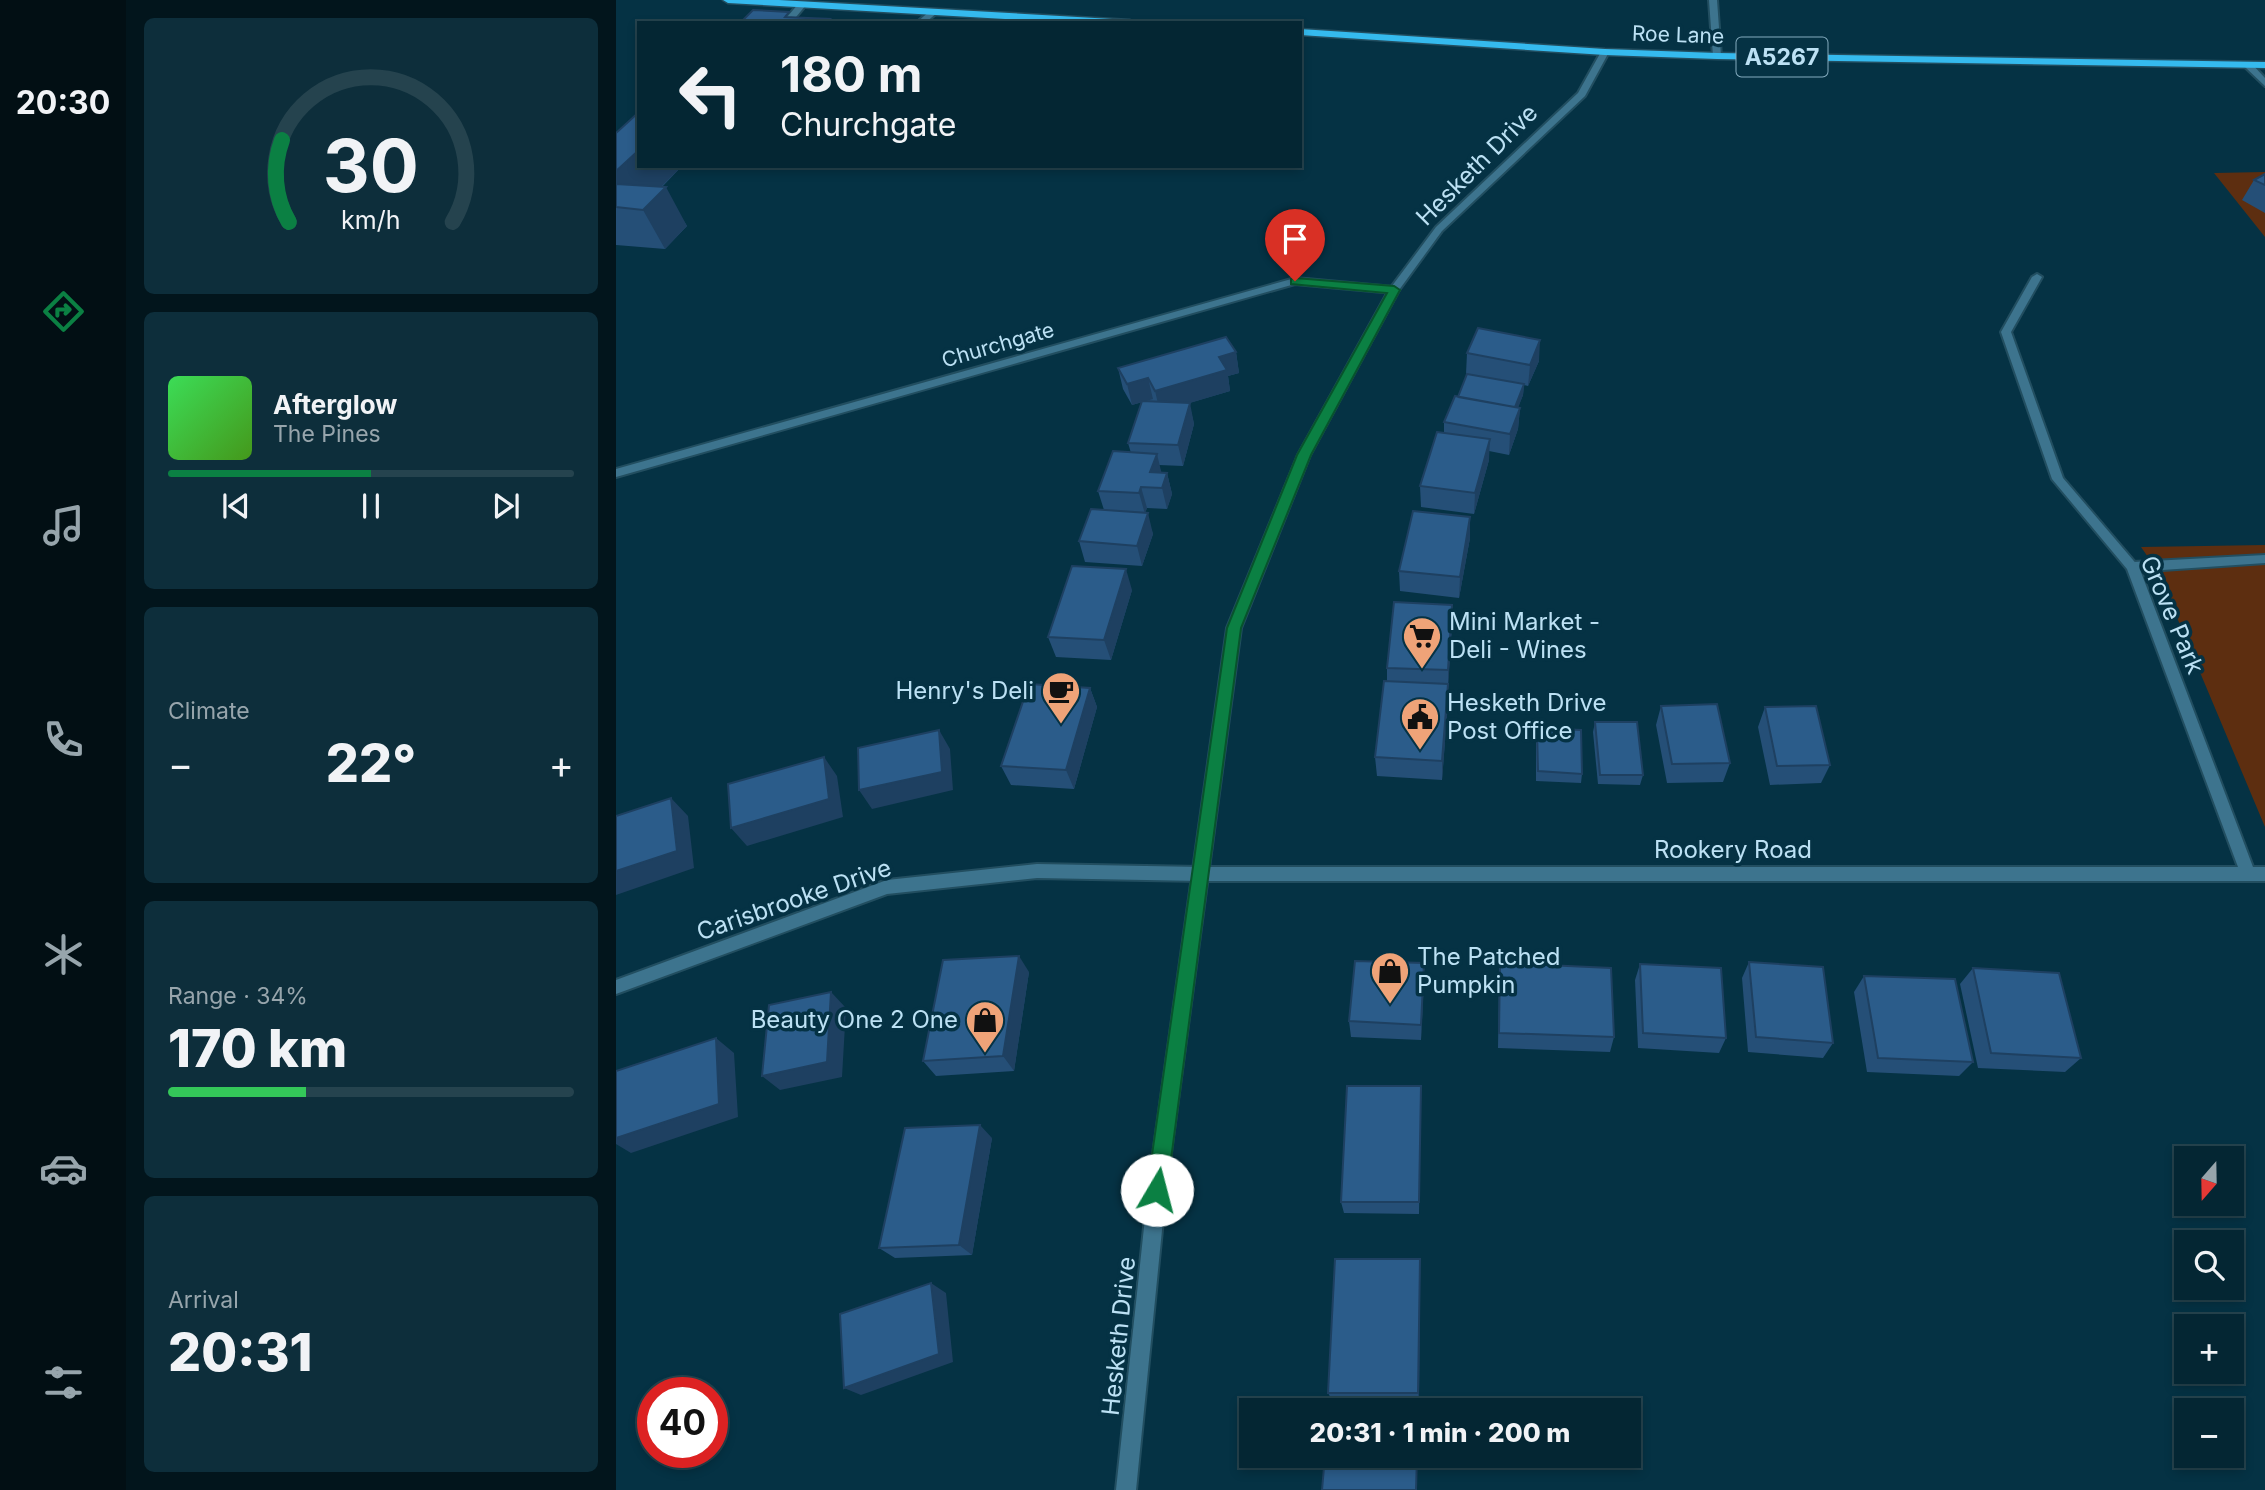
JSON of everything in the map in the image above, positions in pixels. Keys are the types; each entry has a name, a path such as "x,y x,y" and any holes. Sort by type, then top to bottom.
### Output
{"main road":[{"path":"728,0 1094,21"},
{"name":"Roe Lane","path":"1302,32 1605,52 1717,56 2265,65"}],"street":[{"path":"1713,0 1717,56"},
{"path":"788,21 803,5"},
{"path":"923,21 934,12"},
{"name":"Hesketh Drive","path":"1126,1490 1157,1190 1234,628 1304,455 1394,290 1439,229 1582,94 1605,52"},
{"path":"2248,65 2265,83"},
{"name":"Grove Park","path":"2037,276 2006,332 2058,479 2133,567 2248,873"},
{"name":"Churchgate","path":"616,473 1295,281 1394,290"},
{"path":"2133,567 2265,559"},
{"name":"Carisbrooke Drive","path":"616,987 887,887 1037,871 1200,874"},
{"name":"Rookery Road","path":"1200,874 2265,874"}],"shaded area":[{"path":"2265,172 2265,237 2214,173"},
{"path":"2265,545 2265,827 2157,570 2141,547"}],"building":[{"path":"753,10 789,12 785,17 830,19 828,21 742,21"},
{"path":"637,114 637,152 616,171 616,133"},
{"path":"2265,174 2265,185 2254,180"},
{"path":"616,184 666,187 643,210 616,207"},
{"path":"1478,328 1540,340 1530,365 1467,353"},
{"path":"1226,337 1236,352 1219,357 1227,370 1155,391 1148,378 1127,384 1118,368"},
{"path":"1467,374 1524,384 1515,407 1458,397"},
{"path":"1455,396 1520,408 1510,434 1444,422"},
{"path":"1142,401 1190,403 1178,445 1128,443"},
{"path":"1437,432 1490,439 1475,493 1420,486"},
{"path":"1113,451 1157,454 1150,472 1167,473 1162,488 1141,487 1139,493 1098,491"},
{"path":"1091,509 1148,513 1137,546 1079,541"},
{"path":"1413,511 1470,517 1460,577 1399,571"},
{"path":"1072,566 1126,569 1104,640 1048,637"},
{"path":"1394,602 1452,605 1448,670 1387,668"},
{"path":"1384,681 1448,684 1442,761 1375,757"},
{"path":"1029,684 1090,688 1066,770 1001,766"},
{"path":"1717,704 1730,763 1672,764 1661,706"},
{"path":"1816,706 1830,765 1777,766 1765,707"},
{"path":"1595,722 1637,722 1643,775 1600,775"},
{"path":"1537,728 1581,730 1582,774 1538,771"},
{"path":"939,730 942,772 859,790 858,748"},
{"path":"824,757 829,799 731,828 728,784"},
{"path":"671,798 677,851 616,871 616,816"},
{"path":"1019,956 1003,1056 923,1061 943,960"},
{"path":"1355,961 1424,963 1421,1025 1349,1021"},
{"path":"1749,962 1823,967 1833,1043 1756,1037"},
{"path":"1500,963 1611,968 1614,1037 1499,1033"},
{"path":"1640,964 1721,968 1726,1038 1643,1033"},
{"path":"1973,968 2059,973 2081,1058 1991,1053"},
{"path":"1864,976 1955,979 1973,1062 1878,1058"},
{"path":"831,992 827,1062 762,1076 769,1005"},
{"path":"716,1038 719,1104 616,1138 616,1071"},
{"path":"1347,1086 1421,1086 1419,1202 1341,1202"},
{"path":"980,1125 959,1245 879,1248 905,1128"},
{"path":"1335,1259 1420,1259 1418,1393 1328,1393"},
{"path":"931,1283 939,1354 844,1388 840,1314"},
{"path":"1324,1468 1417,1468 1416,1490 1322,1490"}],"place":[{"name":"Mini Market - Deli - Wines","path":"1422,670"},
{"name":"Henry's Deli","path":"1061,725"},
{"name":"Hesketh Drive Post Office","path":"1420,751"},
{"name":"The Patched Pumpkin","path":"1390,1005"},
{"name":"Beauty One 2 One","path":"985,1054"}],"route":[{"path":"1157,1190 1234,628 1304,455 1394,290 1295,281"}]}
